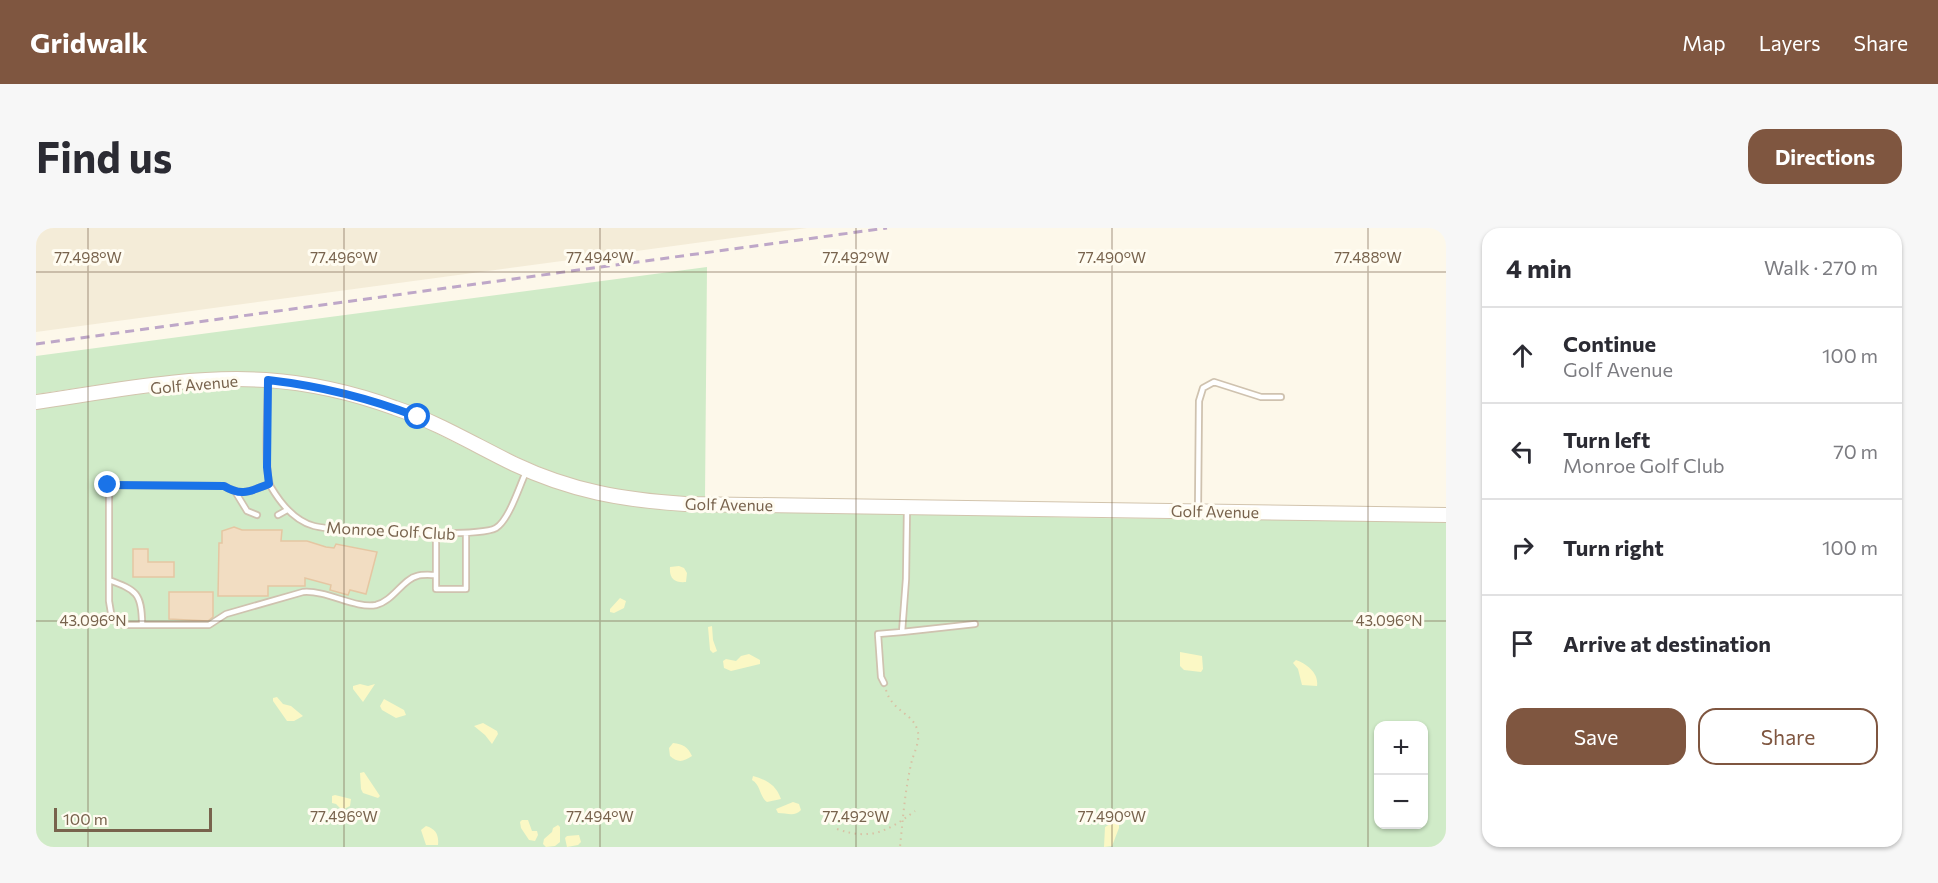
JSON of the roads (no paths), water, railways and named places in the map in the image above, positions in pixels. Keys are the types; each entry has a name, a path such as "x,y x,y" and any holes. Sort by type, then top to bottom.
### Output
{"street":[{"name":"Golf Avenue","path":"36,402 175,383 215,380 268,380 330,389 395,408 527,470 592,493 648,502 1446,515"}],"lane":[{"path":"236,493 249,492 269,484 267,467 268,380"},
{"path":"1198,511 1199,401 1203,388 1214,382 1253,395 1281,397"},
{"name":"Monroe Golf Club","path":"269,484 287,510 300,520 314,526 345,530 466,533 494,530 504,520 527,470"},
{"path":"257,515 247,511 236,493 224,486 108,485 109,601 115,621 124,625 209,625 226,614 312,591 361,604 375,605 384,602 416,576 436,575"},
{"path":"902,632 906,579 907,507"},
{"path":"278,515 287,510"},
{"path":"436,533 436,589 466,589 466,533"},
{"path":"109,579 129,587 136,593 142,606 142,624"},
{"path":"884,683 881,677 878,634 975,624"}],"railway":[{"path":"36,344 887,228"}]}
